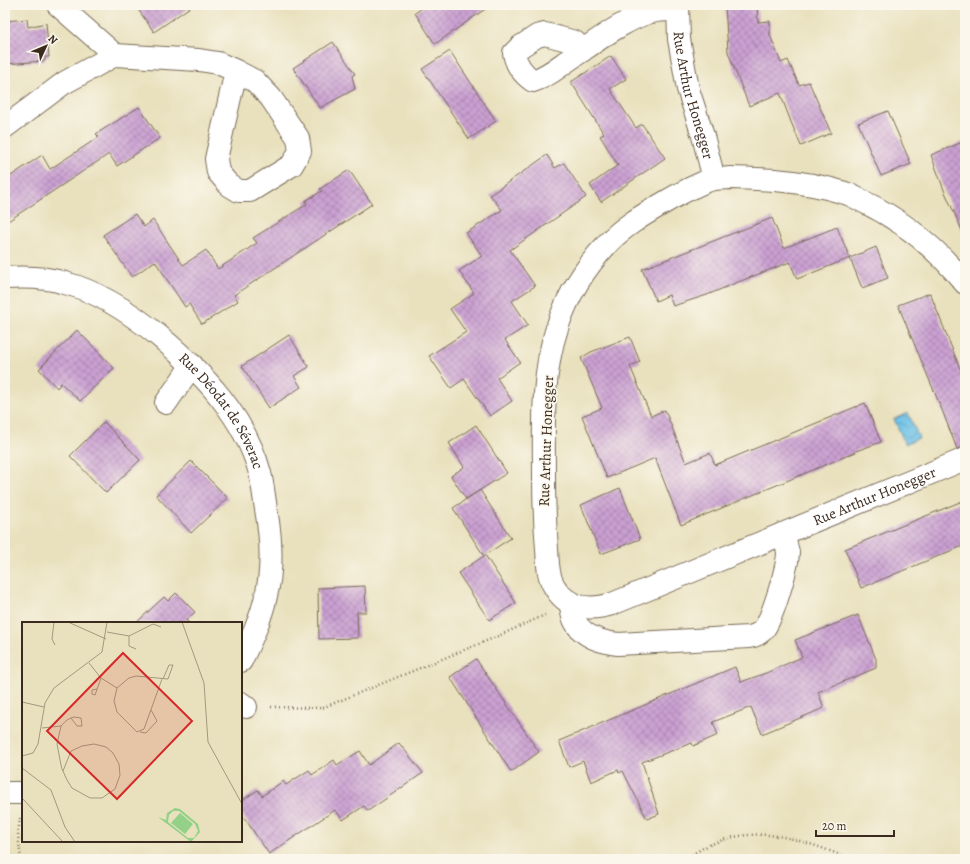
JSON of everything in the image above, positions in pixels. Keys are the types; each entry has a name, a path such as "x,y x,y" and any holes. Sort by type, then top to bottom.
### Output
{"street":[{"path":"58,5 115,55"},
{"name":"Rue Arthur Honegger","path":"582,52 635,18 656,11 678,8 679,39 688,89 703,136 714,179"},
{"path":"5,127 64,83 115,55 199,60 218,64 236,71 255,81 271,98 298,138 300,151 292,165 250,191 239,191 229,184 218,172 216,159 236,71"},
{"name":"Rue Arthur Honegger","path":"965,283 936,252 908,227 878,209 846,193 796,181 748,178 714,179 684,192 646,214 609,241 592,262 578,283 556,328 544,393 544,510 549,572 552,584 560,596 571,602 583,608 599,608 965,459"},
{"name":"Rue Déodat de Séverac","path":"5,278 24,277 65,282 99,296 125,310 172,346 192,365 225,402 248,440 260,473 268,521 271,557 266,595 256,628 242,659"},
{"path":"166,403 192,365"},
{"path":"571,602 571,612 575,623 582,631 592,638 604,643 618,644 749,637 757,635 764,629 768,621 785,573 788,554 787,545 782,534"}],"path":[{"path":"244,705 322,708 496,637 571,602"},
{"path":"17,793 18,835 21,859"},
{"path":"685,859 711,844 738,836 772,834 804,841 851,859"}],"water":[{"path":"908,413 919,438 905,444 894,419"}],"building":[{"path":"135,5 193,5 154,32"},
{"path":"427,5 491,5 435,44 415,13"},
{"path":"725,5 757,5 758,22 770,21 770,35 781,63 788,60 799,85 809,82 831,133 801,146 780,93 749,106 728,52"},
{"path":"27,19 28,27 46,23 49,57 45,57 45,61 5,64 5,21"},
{"path":"333,42 355,74 352,76 355,89 320,108 293,68"},
{"path":"450,51 496,121 469,139 422,69"},
{"path":"611,56 626,79 610,89 636,128 642,124 665,158 601,202 590,185 618,165 600,136 604,134 571,82"},
{"path":"139,107 160,138 117,166 109,154 5,223 5,180 42,155 50,169 99,137 96,134"},
{"path":"888,111 911,164 881,176 858,123"},
{"path":"965,141 965,237 944,190 931,155"},
{"path":"547,155 555,168 564,163 586,197 510,250 535,286 512,301 528,325 505,340 520,362 497,378 512,401 490,416 464,379 451,388 429,356 466,332 450,309 474,293 459,271 482,256 466,233 502,210 490,195"},
{"path":"349,170 372,204 234,295 238,301 202,324 189,304 185,307 155,261 132,277 103,235 135,214 144,227 153,220 183,265 206,250 218,269 257,243 253,238 307,204 305,201 322,191 320,189"},
{"path":"772,218 784,248 837,227 850,258 797,279 790,262 707,295 673,306 669,295 656,301 642,269"},
{"path":"876,247 888,278 862,288 850,258"},
{"path":"930,293 965,381 965,447 957,449 898,305"},
{"path":"77,330 114,368 80,401 61,383 57,388 39,369"},
{"path":"289,335 309,367 294,376 301,387 269,408 242,366"},
{"path":"630,337 640,362 630,366 651,416 665,410 686,463 710,453 715,465 865,403 881,442 856,451 681,525 655,458 607,478 582,416 602,408 581,358 591,352"},
{"path":"104,422 140,460 106,493 70,456"},
{"path":"476,425 507,473 466,499 451,476 464,467 449,443"},
{"path":"191,461 228,498 191,533 156,495"},
{"path":"620,488 640,539 601,554 581,505"},
{"path":"480,490 511,538 485,555 516,603 489,620 458,573 484,556 453,508"},
{"path":"965,500 965,545 861,588 845,549"},
{"path":"365,586 366,612 357,612 358,638 319,639 318,588"},
{"path":"176,593 195,612 186,620 188,622 137,622 164,597 168,601"},
{"path":"858,615 876,659 876,668 818,692 824,708 762,734 751,707 713,722 718,735 693,746 692,743 642,762 659,814 647,819 623,771 619,773 618,770 591,782 583,761 569,767 559,741 735,667 741,682 766,673 802,657 795,640"},
{"path":"476,659 539,752 511,772 450,677"},
{"path":"399,743 423,773 368,811 364,806 343,820 335,810 269,854 242,814 242,800 258,790 262,796 283,781 286,785 309,770 312,775 334,760 337,765 360,751 369,765"}]}
